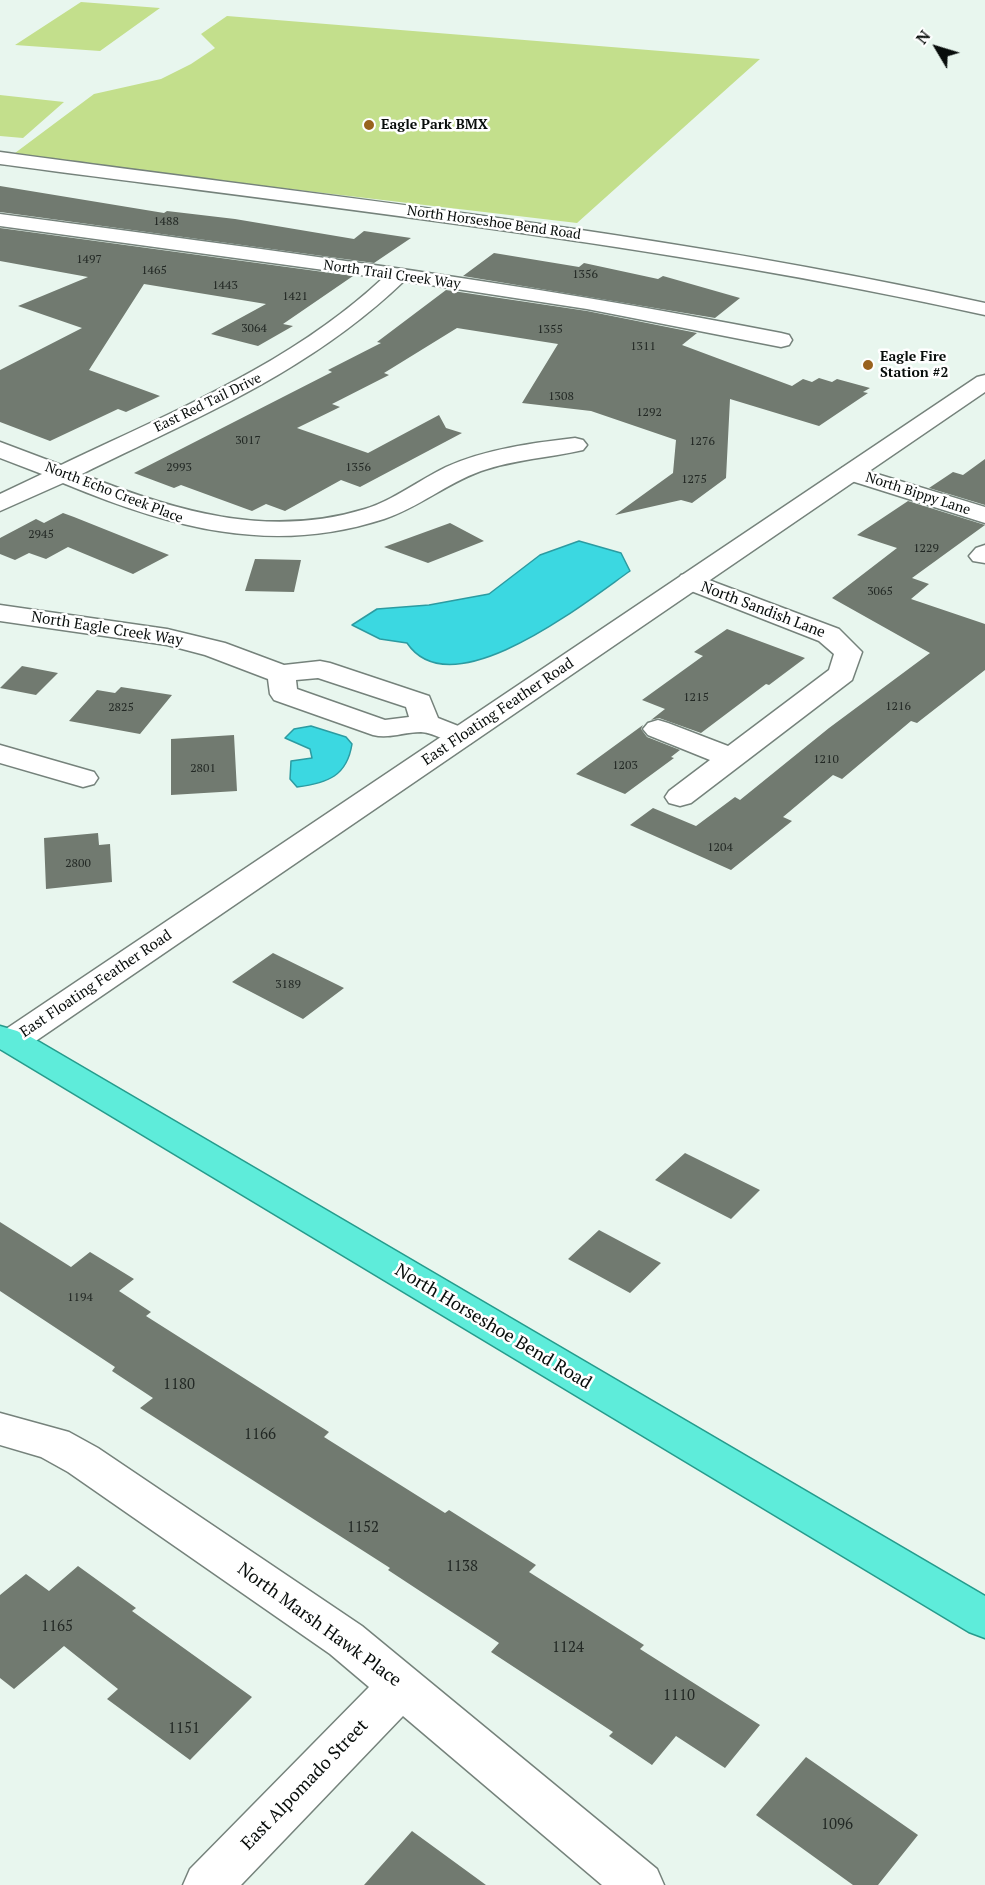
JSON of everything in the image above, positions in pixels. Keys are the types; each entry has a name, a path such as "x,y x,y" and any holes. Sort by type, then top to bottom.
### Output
{"highway":[{"name":"North Horseshoe Bend Road","path":"6,1039 985,1619"}],"street":[{"name":"North Horseshoe Bend Road","path":"0,158 694,252 895,289 985,309"},
{"name":"North Trail Creek Way","path":"0,220 616,308 781,340"},
{"name":"East Red Tail Drive","path":"0,504 261,377 297,357 355,316 398,276"},
{"name":"East Floating Feather Road","path":"6,1039 461,737 851,472 982,387"},
{"name":"North Echo Creek Place","path":"0,449 184,519 238,530 279,531 347,522 378,513 477,464 526,451 575,445"},
{"name":"North Bippy Lane","path":"851,472 985,515"},
{"name":"North Sandish Lane","path":"680,796 842,674 848,652 829,635 690,582"},
{"name":"North Eagle Creek Way","path":"0,613 167,637 215,649 281,674 320,669 419,702 425,723 461,737"},
{"path":"658,729 731,758"},
{"path":"0,754 83,778"},
{"name":"North Marsh Hawk Place","path":"0,1429 54,1444 83,1460 346,1640 639,1885"},
{"name":"East Alpomado Street","path":"208,1885 402,1685"}],"green space":[{"path":"81,2 160,8 100,51 15,45"},
{"name":"Eagle Park BMX","path":"227,16 760,59 577,223 11,156 94,94 161,79 191,64 215,48 201,34"},
{"path":"0,95 64,102 23,138 0,136"}],"water":[{"path":"579,541 621,553 630,571 552,625 486,658 455,664 428,660 407,643 380,639 352,625 377,609 429,605 489,594 540,555"},
{"path":"311,726 346,737 352,744 346,764 341,771 327,780 297,787 290,779 291,761 312,758 310,749 285,738 294,729"}],"building":[{"path":"0,186 164,213 167,211 235,219 354,239 364,231 411,238 374,263 0,212"},
{"path":"0,228 353,276 283,324 293,326 258,346 211,334 266,304 144,284 89,370 160,396 126,412 118,409 50,441 0,422 0,370 82,328 18,306 88,277 0,261"},
{"path":"494,253 579,267 584,263 658,279 663,276 740,298 715,318 463,276"},
{"path":"446,290 587,311 697,333 682,345 792,386 803,379 812,382 819,378 832,382 837,379 870,388 863,392 868,393 819,426 730,399 726,478 692,503 681,500 615,515 673,473 676,440 591,411 522,403 558,344 457,328 384,373 389,375 332,404 340,407 297,428 368,453 439,415 446,428 462,433 360,487 341,480 285,511 266,504 252,511 181,485 174,488 134,473 332,372 328,370 381,343 377,342"},
{"path":"985,459 985,505 929,488 953,472 963,475"},
{"path":"908,501 985,525 912,578 929,584 911,599 985,624 985,670 917,723 911,721 842,779 833,775 783,817 792,821 731,870 630,825 653,808 696,826 735,797 740,800 829,728 930,653 832,598 897,548 857,535"},
{"path":"63,513 169,555 133,574 68,547 46,559 29,553 15,560 0,554 0,538 36,519 44,523"},
{"path":"450,523 484,541 428,563 384,547"},
{"path":"255,559 301,560 294,592 245,591"},
{"path":"727,629 805,658 701,733 659,718 651,720 665,709 642,700 703,656 694,652"},
{"path":"22,666 58,673 36,695 0,688"},
{"path":"121,687 172,695 140,734 69,721 97,690 115,693"},
{"path":"643,725 641,729 647,737 680,750 671,757 674,758 625,794 576,774"},
{"path":"234,735 237,791 171,795 171,739"},
{"path":"98,833 99,845 110,844 112,882 46,889 44,838"},
{"path":"273,953 344,988 303,1019 232,982"},
{"path":"685,1153 760,1190 731,1219 655,1180"},
{"path":"0,1222 71,1267 90,1252 134,1279 119,1291 151,1312 146,1316 329,1432 324,1437 445,1513 449,1510 536,1565 529,1572 644,1645 640,1649 760,1725 725,1768 676,1736 652,1765 609,1736 613,1732 491,1652 499,1643 388,1570 390,1568 140,1408 153,1398 112,1371 115,1367 0,1291"},
{"path":"599,1230 661,1263 630,1293 568,1259"},
{"path":"78,1566 136,1608 132,1611 252,1697 190,1760 107,1699 118,1689 64,1646 14,1689 0,1678 0,1595 26,1574 49,1591"},
{"path":"806,1757 918,1835 878,1885 853,1885 756,1815"},
{"path":"412,1831 486,1885 364,1885"}],"place":[{"name":"Eagle Park BMX","path":"369,125"},
{"name":"Eagle Fire Station #2","path":"868,365"}]}
